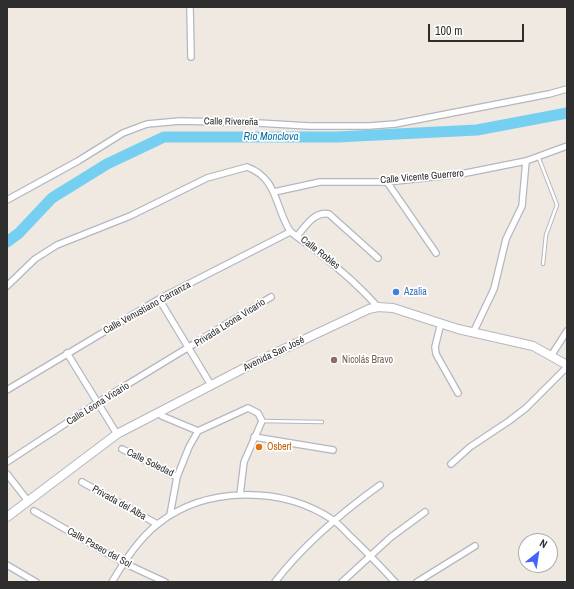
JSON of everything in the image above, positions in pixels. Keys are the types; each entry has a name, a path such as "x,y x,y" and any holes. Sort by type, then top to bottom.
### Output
{"street":[{"path":"190,7 191,57"},
{"name":"Calle Rivereña","path":"7,200 78,161 123,133 147,124 180,121 309,126 382,125 549,94 567,89"},
{"name":"Calle Vicente Guerrero","path":"274,192 327,182 387,182 461,174 526,161 538,155 567,146"},
{"path":"473,333 494,289 506,239 522,206 526,161"},
{"name":"Calle Robles","path":"7,286 35,259 53,247 130,216 213,176 247,167 262,176 274,192 290,232 345,273 378,307"},
{"path":"387,182 436,253"},
{"path":"297,236 315,216 324,213 328,214 378,258"},
{"name":"Calle Venustiano Carranza","path":"7,390 159,299 290,232"},
{"name":"Privada Leona Vicario","path":"189,348 271,297"},
{"path":"159,299 211,385"},
{"name":"Avenida San José","path":"7,517 117,434 211,385 355,314 378,307 393,308 473,333 533,346 567,366"},
{"path":"441,323 435,347 436,354 458,393"},
{"path":"551,356 567,331"},
{"name":"Calle Leona Vicario","path":"7,462 97,403 189,348"},
{"path":"67,353 117,434"},
{"path":"451,464 470,447 526,408 567,366"},
{"path":"170,515 177,477 189,447 198,431 245,409 254,410 260,416 262,421 244,462 240,495"},
{"path":"162,416 198,431"},
{"path":"254,437 333,450"},
{"name":"Calle Soledad","path":"122,449 177,477"},
{"path":"7,474 28,501"},
{"name":"Privada del Alba","path":"82,482 157,524"},
{"path":"275,582 294,558 334,520 380,485"},
{"path":"112,582 124,563 157,524 170,515 204,501 240,495 279,498 299,503 334,520 395,582"},
{"name":"Calle Paseo del Sol","path":"34,511 124,563 165,582"},
{"path":"342,582 370,555 425,512"},
{"path":"417,582 474,546"},
{"path":"7,565 36,582"}],"lane":[{"path":"538,155 557,205 546,235 543,264"},
{"path":"262,421 322,422"}],"waterway":[{"name":"Río Monclova","path":"7,242 19,233 52,198 107,164 164,137 337,137 477,130 567,113"}],"place":[{"name":"Azalia","path":"396,292"},
{"name":"Nicolás Bravo","path":"334,360"},
{"name":"Osbert","path":"259,447"}]}
